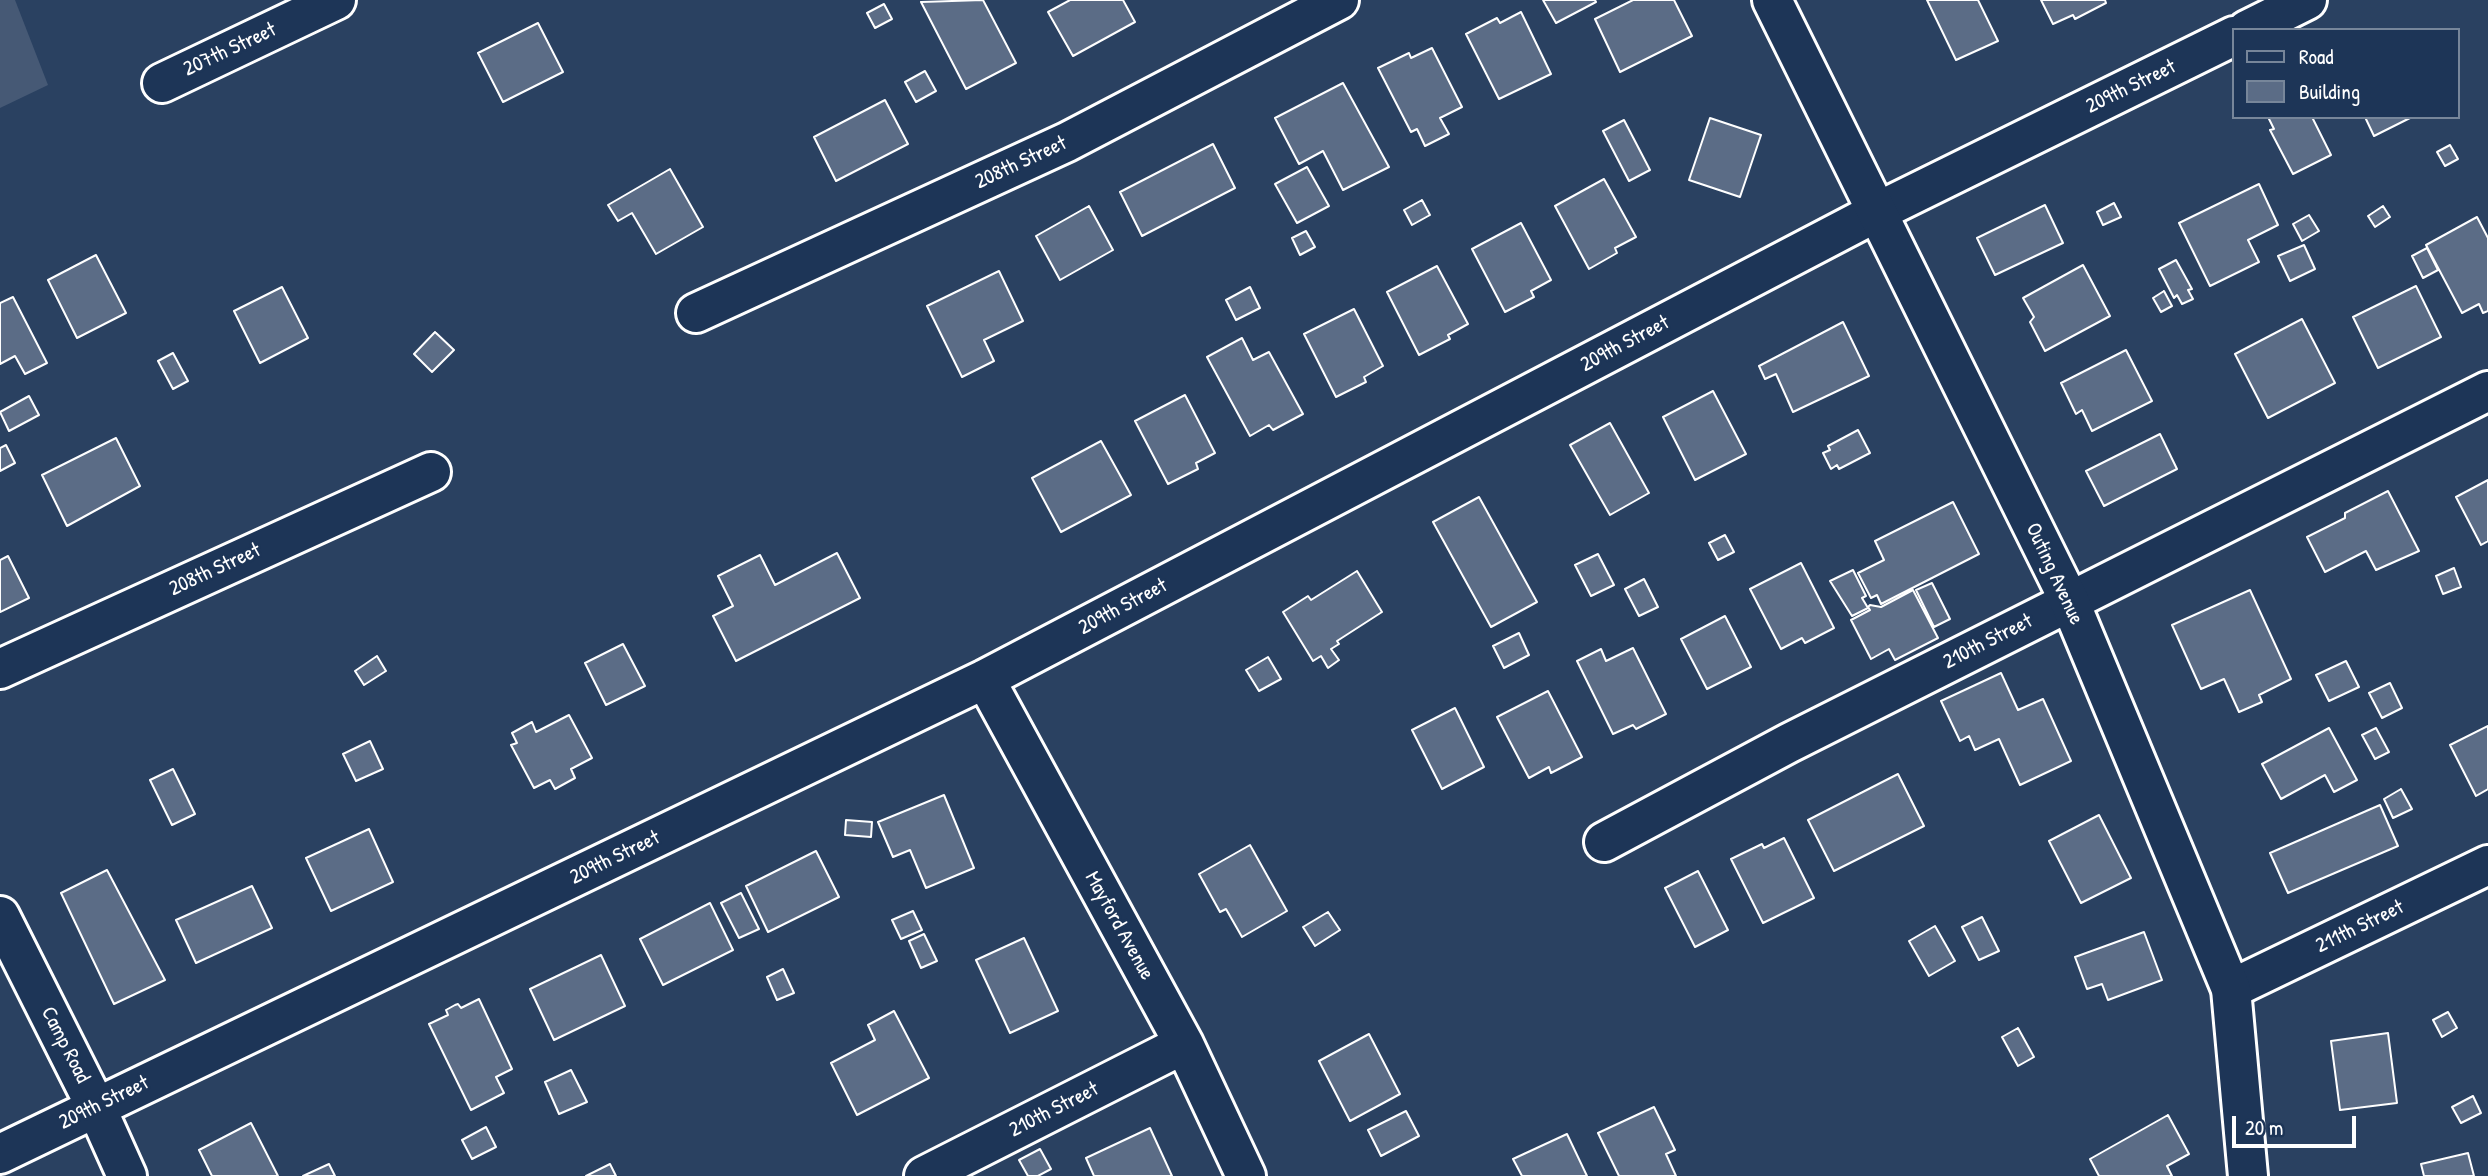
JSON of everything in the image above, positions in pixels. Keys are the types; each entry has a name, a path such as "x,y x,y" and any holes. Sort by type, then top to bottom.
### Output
{"street":[{"name":"207th Street","path":"162,83 336,0"},
{"name":"208th Street","path":"696,313 1067,142 1339,0"},
{"name":"Outing Avenue","path":"1772,0 2069,600 2231,989 2248,1176"},
{"path":"2250,28 2307,0"},
{"name":"209th Street","path":"0,1154 985,680 1877,212 2232,37"},
{"name":"210th Street","path":"1604,842 1789,743 2069,600 2488,391"},
{"name":"208th Street","path":"0,669 430,472"},
{"name":"Mayford Avenue","path":"985,680 1184,1044 1246,1176"},
{"name":"211th Street","path":"2231,989 2488,865"},
{"name":"Camp Road","path":"0,916 96,1107 127,1176"},
{"name":"210th Street","path":"924,1176 1184,1044"}],"shaded area":[{"path":"0,0 15,0 48,85 0,108"}],"building":[{"path":"983,0 1016,63 966,89 921,2"},
{"path":"1070,0 1123,0 1135,22 1073,56 1048,12"},
{"path":"1543,0 1595,0 1596,2 1556,23"},
{"path":"1633,0 1674,0 1692,36 1620,72 1595,19"},
{"path":"1927,0 1978,0 1998,41 1956,60"},
{"path":"2041,0 2105,0 2106,3 2075,19 2073,15 2053,24"},
{"path":"884,4 892,19 875,28 867,13"},
{"path":"1521,12 1551,74 1499,99 1466,34 1497,18 1500,23"},
{"path":"538,23 563,72 503,102 478,53"},
{"path":"1432,48 1462,107 1440,118 1449,134 1425,146 1417,129 1411,132 1378,68 1409,53 1411,58"},
{"path":"925,71 936,91 916,102 905,82"},
{"path":"1343,83 1389,167 1343,190 1323,151 1299,164 1275,118"},
{"path":"885,100 908,144 836,181 814,137"},
{"path":"1710,118 1761,135 1740,197 1689,180"},
{"path":"2269,119 2313,119 2331,155 2293,174 2270,130 2274,129"},
{"path":"2366,119 2408,119 2374,136"},
{"path":"1624,120 1650,170 1629,181 1603,131"},
{"path":"1213,144 1235,188 1142,236 1120,192"},
{"path":"2450,145 2458,159 2445,166 2437,152"},
{"path":"1307,167 1329,206 1297,223 1275,184"},
{"path":"670,169 703,227 656,254 632,213 618,221 608,205"},
{"path":"1604,179 1636,237 1615,248 1617,253 1589,269 1555,206"},
{"path":"2259,184 2278,225 2248,240 2259,262 2210,286 2179,223"},
{"path":"1422,200 1430,215 1412,225 1404,210"},
{"path":"2114,203 2121,217 2103,225 2097,212"},
{"path":"2045,205 2063,243 1995,275 1977,238"},
{"path":"1089,206 1113,250 1060,280 1036,236"},
{"path":"2383,206 2390,217 2375,227 2368,216"},
{"path":"2309,215 2319,231 2302,241 2293,224"},
{"path":"2477,217 2488,238 2488,311 2483,313 2479,304 2462,313 2426,245"},
{"path":"1521,223 1551,280 1531,291 1534,297 1505,312 1472,249"},
{"path":"1306,231 1315,247 1300,255 1292,238"},
{"path":"2304,245 2315,269 2290,281 2278,256"},
{"path":"2427,248 2438,270 2423,278 2412,256"},
{"path":"96,255 126,313 77,338 48,280"},
{"path":"2176,260 2192,289 2188,290 2193,299 2182,304 2177,295 2174,298 2159,269"},
{"path":"2083,265 2110,316 2045,351 2030,322 2034,317 2023,298"},
{"path":"1437,266 1468,324 1448,335 1450,339 1419,355 1387,292"},
{"path":"999,271 1023,321 984,340 994,361 962,377 927,306"},
{"path":"2416,286 2441,337 2378,368 2353,317"},
{"path":"282,287 308,338 260,363 234,311"},
{"path":"1250,287 1260,308 1236,320 1226,300"},
{"path":"2164,291 2172,306 2161,312 2153,298"},
{"path":"13,297 47,363 25,374 15,356 0,364 0,303"},
{"path":"1354,309 1383,366 1364,377 1366,382 1336,397 1304,334"},
{"path":"2302,319 2335,383 2268,418 2235,354"},
{"path":"1843,322 1869,376 1793,412 1776,374 1765,379 1759,366"},
{"path":"435,332 454,350 432,372 414,354"},
{"path":"1242,338 1253,360 1269,352 1303,414 1273,430 1269,425 1250,436 1207,357"},
{"path":"2126,350 2152,401 2092,431 2082,410 2076,414 2061,383"},
{"path":"173,353 188,381 173,389 158,361"},
{"path":"1713,391 1746,454 1695,480 1663,417"},
{"path":"1185,395 1215,453 1196,463 1198,469 1168,484 1135,421"},
{"path":"29,396 39,415 9,431 0,412"},
{"path":"1610,423 1649,493 1610,515 1570,445"},
{"path":"1858,430 1870,453 1839,469 1837,465 1831,469 1823,453 1830,450 1828,446"},
{"path":"2160,434 2177,469 2104,506 2086,471"},
{"path":"116,438 140,486 67,526 42,475"},
{"path":"1101,441 1131,495 1061,532 1032,478"},
{"path":"6,445 15,463 0,471 0,448"},
{"path":"2488,480 2488,541 2481,545 2456,497"},
{"path":"2388,491 2419,551 2376,570 2366,551 2325,572 2307,537 2345,518 2345,513"},
{"path":"1479,497 1537,602 1491,627 1433,522"},
{"path":"1953,502 1979,554 1881,604 1877,595 1871,598 1858,573 1884,560 1875,541"},
{"path":"1725,535 1734,552 1718,560 1709,543"},
{"path":"837,553 860,598 736,661 713,616 733,606 718,576 760,555 775,585"},
{"path":"1598,554 1614,585 1591,596 1575,565"},
{"path":"8,556 29,598 0,612 0,560"},
{"path":"1801,563 1834,628 1805,643 1802,638 1781,649 1750,589"},
{"path":"2454,568 2461,587 2443,594 2436,576"},
{"path":"1853,570 1866,596 1862,598 1868,608 1852,616 1830,581"},
{"path":"1357,571 1382,612 1337,641 1339,644 1331,649 1339,660 1328,668 1321,656 1313,661 1283,612 1308,596 1311,600"},
{"path":"1644,579 1658,607 1639,616 1625,589"},
{"path":"1932,583 1950,619 1934,627 1916,590"},
{"path":"1913,590 1938,638 1895,660 1889,649 1871,659 1851,620 1870,610 1870,605 1881,607"},
{"path":"2250,590 2291,679 2259,695 2262,702 2239,712 2224,679 2201,689 2172,625"},
{"path":"1725,616 1751,667 1707,689 1681,639"},
{"path":"1519,633 1529,655 1504,668 1493,646"},
{"path":"623,644 645,686 606,705 585,663"},
{"path":"1633,648 1666,714 1636,729 1633,725 1613,734 1577,661 1601,649 1606,661"},
{"path":"377,656 386,671 364,685 355,671"},
{"path":"1268,657 1281,679 1259,691 1246,670"},
{"path":"2346,661 2359,687 2329,701 2316,675"},
{"path":"2001,673 2018,710 2043,699 2071,761 2020,785 1999,739 1975,750 1969,736 1960,741 1941,701"},
{"path":"2390,683 2402,708 2382,718 2369,693"},
{"path":"1548,691 1582,757 1551,773 1549,767 1529,778 1497,717"},
{"path":"1455,708 1484,767 1442,789 1412,730"},
{"path":"569,715 592,758 571,769 575,778 555,789 550,780 534,788 511,745 517,743 512,733 532,722 536,732"},
{"path":"2488,726 2488,789 2476,796 2450,745"},
{"path":"2329,728 2357,780 2334,792 2325,775 2281,799 2262,764"},
{"path":"2376,728 2389,752 2375,759 2362,735"},
{"path":"370,741 383,769 356,781 343,754"},
{"path":"173,769 195,814 172,825 150,780"},
{"path":"1898,774 1924,826 1834,871 1808,820"},
{"path":"2401,789 2412,809 2393,818 2384,799"},
{"path":"944,795 974,868 926,888 910,850 893,857 878,822"},
{"path":"2380,805 2398,846 2288,893 2270,853"},
{"path":"2099,815 2131,878 2081,903 2049,841"},
{"path":"846,820 872,822 871,837 845,835"},
{"path":"369,829 393,882 331,911 306,858"},
{"path":"1784,838 1814,898 1763,923 1731,859 1762,844 1764,848"},
{"path":"1250,845 1287,911 1242,937 1226,909 1220,912 1199,874"},
{"path":"816,851 839,897 768,932 746,886"},
{"path":"107,870 165,980 114,1004 61,893"},
{"path":"1698,871 1728,930 1695,947 1665,888"},
{"path":"252,886 272,928 196,963 176,920"},
{"path":"741,893 759,929 739,938 721,903"},
{"path":"710,903 733,950 663,985 640,939"},
{"path":"913,911 922,930 901,939 892,920"},
{"path":"1328,912 1340,930 1315,946 1303,927"},
{"path":"1982,917 1999,951 1979,960 1962,927"},
{"path":"1935,926 1955,961 1929,976 1909,941"},
{"path":"2144,932 2162,980 2108,1000 2102,984 2087,989 2075,957"},
{"path":"924,934 937,961 921,968 909,941"},
{"path":"1024,938 1058,1011 1010,1033 976,960"},
{"path":"601,955 625,1006 554,1040 530,989"},
{"path":"783,969 794,993 777,1000 767,977"},
{"path":"479,999 512,1069 496,1077 504,1093 471,1110 429,1024 448,1015 446,1010 455,1005 458,1004 461,1008"},
{"path":"894,1011 929,1078 857,1115 831,1063 875,1040 868,1025"},
{"path":"2448,1012 2457,1028 2442,1037 2433,1020"},
{"path":"2018,1028 2034,1057 2018,1066 2002,1037"},
{"path":"2388,1033 2397,1103 2340,1110 2331,1041"},
{"path":"1369,1034 1400,1094 1350,1121 1319,1061"},
{"path":"571,1070 587,1102 559,1114 545,1082"},
{"path":"2473,1096 2481,1113 2461,1123 2452,1107"},
{"path":"1654,1107 1675,1150 1666,1154 1676,1176 1619,1176 1598,1133"},
{"path":"1406,1111 1419,1136 1381,1156 1368,1130"},
{"path":"2168,1115 2189,1154 2167,1166 2172,1176 2099,1176 2090,1159"},
{"path":"251,1123 278,1176 212,1176 199,1150"},
{"path":"486,1127 496,1147 472,1159 462,1140"},
{"path":"1150,1128 1172,1176 1094,1176 1086,1158"},
{"path":"1567,1134 1587,1176 1522,1176 1513,1159"},
{"path":"1040,1149 1051,1169 1038,1176 1028,1176 1019,1160"},
{"path":"2468,1153 2474,1176 2424,1176 2421,1164"},
{"path":"329,1164 335,1176 303,1176"},
{"path":"610,1164 616,1176 586,1176"}]}
